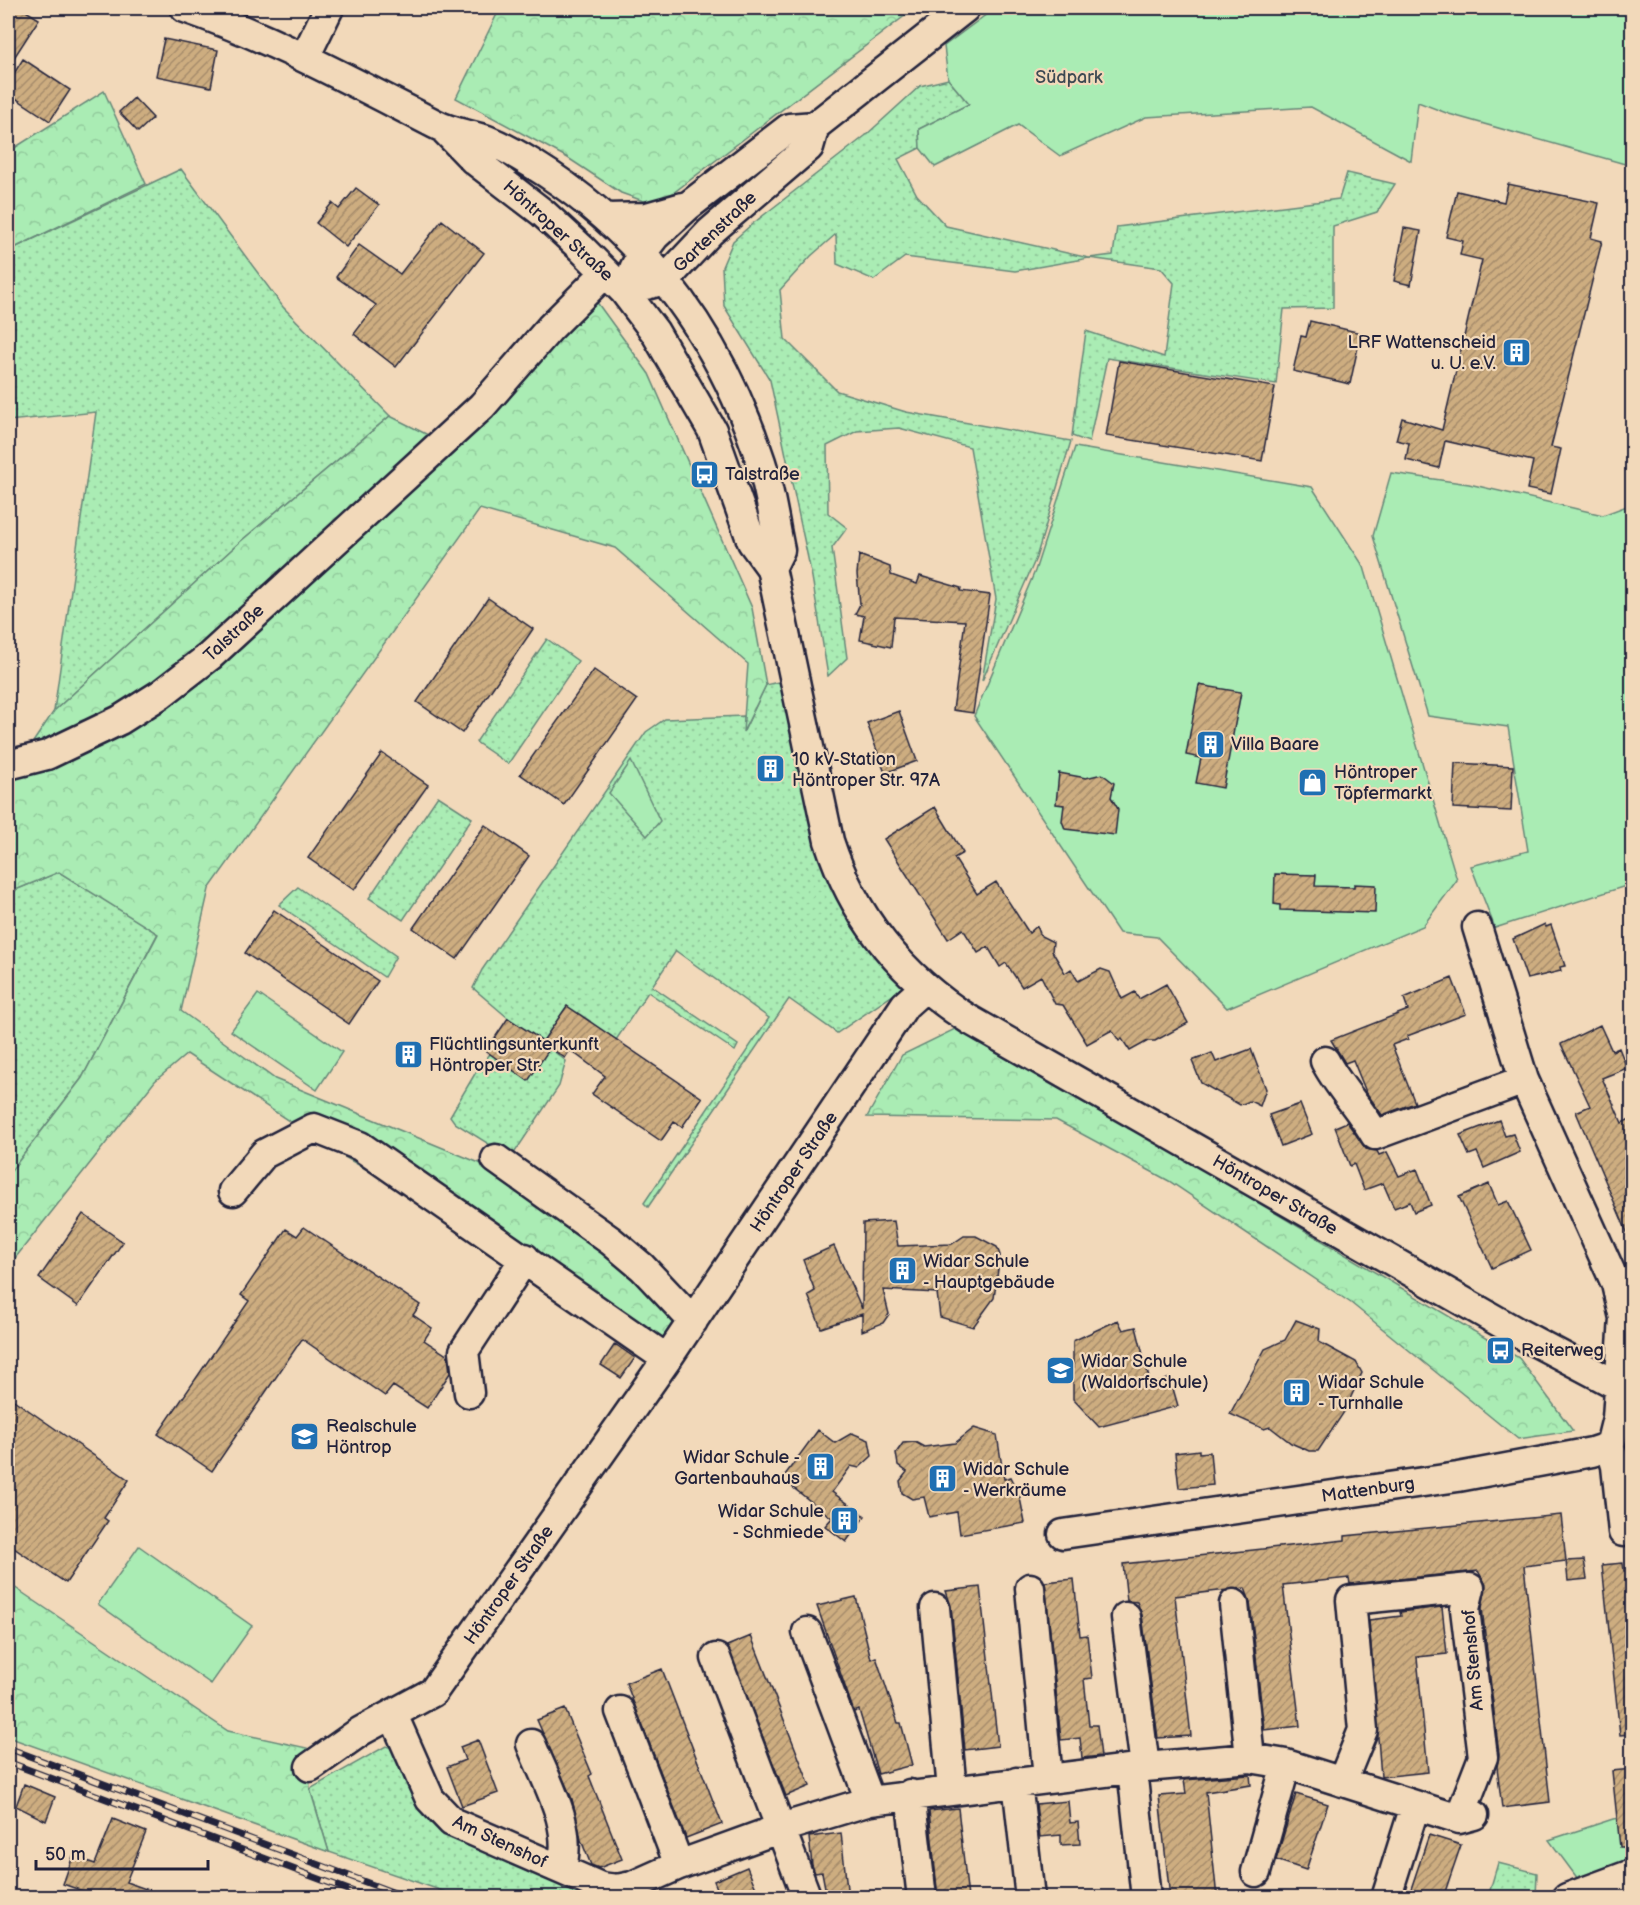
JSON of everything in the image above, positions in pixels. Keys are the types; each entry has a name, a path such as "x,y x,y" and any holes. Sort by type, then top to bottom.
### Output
{"street":[{"name":"Höntroper Straße","path":"185,8 231,24 305,57 444,129 487,140 530,163 608,218 642,253 688,309 718,359 762,463 780,550 771,568"},
{"path":"305,57 329,8"},
{"name":"Gartenstraße","path":"614,282 663,228 688,206 789,128 815,126 965,8"},
{"name":"Gartenstraße","path":"614,282 665,280 710,232 809,147 815,126"},
{"name":"Höntroper Straße","path":"444,129 474,159 543,213 614,282 679,369 712,430 752,542 771,568 829,841 837,865 864,919 887,951 924,988 970,1020 1517,1332 1626,1389"},
{"name":"Gartenstraße","path":"608,218 647,217 688,206"},
{"name":"Talstraße","path":"8,765 47,755 120,720 161,694 210,656 482,406 550,328 614,282"},
{"path":"1477,927 1524,1080 1616,1284 1624,1318 1626,1389 1610,1446 1616,1466 1623,1532"},
{"name":"Höntroper Straße","path":"310,1767 362,1731 432,1692 438,1685 667,1359 905,1005 924,988"},
{"path":"1324,1061 1336,1083 1361,1110 1375,1135 1524,1080"},
{"path":"233,1191 264,1154 314,1128 360,1146 525,1258 667,1359"},
{"path":"496,1159 612,1241 642,1267 693,1321"},
{"path":"469,1393 464,1351 525,1258"},
{"name":"Mattenburg","path":"1063,1534 1458,1477 1592,1452 1610,1446"},
{"path":"1030,1588 1048,1779"},
{"name":"Am Stenshof","path":"393,1715 422,1783 439,1811 452,1822 601,1887 617,1889 632,1886 679,1865 781,1828 870,1801 910,1794 1138,1768 1250,1758 1286,1764 1415,1806 1467,1817 1483,1757 1465,1609 1470,1588 1351,1599 1363,1730 1342,1782"},
{"path":"1234,1605 1250,1758"},
{"path":"936,1608 952,1790"},
{"path":"1126,1617 1146,1898"},
{"path":"807,1632 870,1801"},
{"path":"716,1658 807,1898"},
{"path":"620,1711 679,1865"},
{"name":"Am Stenshof","path":"531,1743 566,1835 566,1856 561,1869"},
{"path":"1256,1872 1286,1764"},
{"path":"1017,1782 1030,1898"},
{"path":"910,1794 921,1898"},
{"path":"1386,1898 1415,1806"},
{"path":"1568,1898 1632,1874"}],"green space":[{"path":"500,8 915,8 673,193 649,203 621,193 568,158 456,98"},
{"name":"Südpark","path":"995,8 1632,8 1632,166 1449,114 1418,102 1411,161 1311,107 1146,117 1060,156 1018,125 935,167 920,148 919,129 969,104 948,79 944,46"},
{"path":"948,79 969,104 919,129 920,148 898,159 917,195 946,226 1089,258 1015,271 905,257 874,280 837,264 836,234 811,256 780,290 785,339 837,391 906,412 1071,441 1036,558 982,681 996,599 970,447 899,428 857,431 827,446 828,513 847,528 832,548 847,658 828,676 812,577 770,380 724,306 722,267 733,241 751,225 865,136 920,86"},
{"path":"104,91 146,184 8,251 8,152"},
{"path":"181,169 283,307 390,416 241,541 54,711 96,412 8,421 8,251"},
{"path":"1347,173 1395,184 1377,212 1333,226 1333,308 1284,309 1276,384 1107,358 1089,442 1072,436 1086,331 1164,357 1174,283 1161,268 1089,258 1113,255 1117,227 1339,199"},
{"path":"580,279 649,374 752,608 766,685 743,732 748,664 615,548 480,509 209,889 181,1011 275,1079 499,1171 577,1225 681,1323 653,1364 406,1192 336,1152 187,1054 155,1081 8,1267 8,1175 82,1078 158,934 59,872 8,893 8,755 27,751 54,711 241,541 390,416 432,437"},
{"path":"1075,447 1312,487 1364,567 1457,880 1423,926 1227,1008 1157,937 1119,933 974,716 1035,571"},
{"path":"1391,473 1469,484 1603,515 1632,504 1632,884 1495,928 1471,866 1528,851 1508,727 1428,716 1373,536"},
{"path":"547,639 578,661 508,764 476,742"},
{"path":"787,680 836,894 850,924 903,988 837,1033 789,999 648,1207 644,1203 769,1018 676,951 652,986 738,1045 735,1051 648,992 606,1055 590,1021 567,1006 542,1042 566,1061 559,1086 511,1158 455,1123 450,1116 476,1072 514,1023 473,988 482,970 646,732 665,719 744,716 744,731 766,685"},
{"path":"631,761 660,821 647,836 609,793"},
{"path":"438,796 472,818 403,920 369,898"},
{"path":"59,872 158,933 82,1078 8,1175 8,893"},
{"path":"298,887 396,956 384,977 279,905"},
{"path":"258,994 342,1052 317,1090 231,1031"},
{"path":"961,1026 1519,1358 1573,1431 1518,1439 1351,1303 1169,1181 1056,1120 867,1117 902,1055"},
{"path":"139,1546 252,1626 211,1684 98,1604"},
{"path":"8,1583 228,1731 307,1748 310,1789 329,1852 8,1737"},
{"path":"386,1746 398,1750 430,1823 597,1897 460,1897 329,1852 310,1789"},
{"path":"1632,1816 1632,1866 1581,1883 1549,1840 1613,1819"},
{"path":"1498,1863 1537,1873 1536,1897 1488,1897"}],"building":[{"path":"8,8 21,8 39,19 8,67"},
{"path":"164,39 218,50 211,87 156,76"},
{"path":"23,59 70,90 50,121 8,93 8,83"},
{"path":"134,98 153,118 138,132 119,112"},
{"name":"LRF Wattenscheid u. U. e.V.","path":"1508,184 1599,203 1591,238 1602,241 1551,447 1561,449 1551,494 1527,489 1533,461 1445,441 1439,468 1406,460 1409,443 1396,440 1402,418 1442,430 1482,260 1460,255 1463,241 1446,237 1457,191 1504,202"},
{"path":"356,188 379,205 346,247 316,223 332,203 339,209"},
{"path":"442,220 484,253 396,367 354,334 376,305 336,277 359,245 400,274"},
{"path":"1404,228 1421,231 1411,285 1394,281"},
{"path":"1310,321 1361,333 1350,384 1293,371 1301,336 1306,337"},
{"path":"1119,361 1275,387 1262,461 1106,436"},
{"path":"859,555 890,567 891,575 917,584 920,576 961,588 960,591 990,595 973,713 953,710 965,621 894,617 891,647 860,640 864,616 855,614 860,604 857,574"},
{"path":"488,598 533,629 462,733 417,702"},
{"path":"594,670 637,700 564,805 520,774"},
{"name":"Villa Baare","path":"1199,685 1241,692 1223,788 1196,783 1201,758 1186,755"},
{"path":"899,711 917,761 885,773 867,723"},
{"path":"382,753 428,785 354,890 308,858"},
{"path":"1455,763 1513,766 1511,811 1453,808"},
{"path":"1059,773 1086,778 1102,774 1114,783 1111,797 1118,809 1115,835 1065,829 1062,821 1064,805 1056,804"},
{"path":"935,807 963,853 954,858 977,894 996,882 1029,933 1037,926 1041,936 1053,942 1052,951 1065,973 1071,969 1078,981 1101,969 1110,972 1122,999 1135,992 1139,999 1166,984 1188,1023 1155,1041 1148,1041 1130,1051 1122,1039 1119,1041 1112,1030 1087,1044 1063,1005 1055,1004 1041,976 1022,987 1006,963 1000,967 988,947 978,953 963,929 948,939 884,839"},
{"path":"485,825 529,856 457,959 413,928"},
{"path":"1275,874 1316,875 1315,886 1376,885 1375,913 1280,910 1280,905 1274,904"},
{"path":"274,910 378,981 349,1024 245,953"},
{"path":"1545,924 1546,927 1551,925 1565,966 1560,967 1561,971 1527,979 1513,939"},
{"path":"1452,978 1466,1014 1407,1036 1408,1039 1392,1045 1415,1103 1382,1115 1366,1092 1353,1060 1345,1063 1331,1040 1408,1010 1404,998"},
{"path":"567,1006 702,1098 682,1127 674,1122 661,1141 592,1094 605,1076 570,1050 565,1058 550,1048 528,1081 486,1051 508,1018 543,1041"},
{"path":"1600,1025 1612,1051 1619,1048 1627,1068 1602,1078 1622,1123 1632,1118 1632,1244 1576,1112 1590,1106 1561,1044"},
{"path":"1251,1049 1266,1089 1260,1106 1250,1101 1240,1105 1201,1083 1192,1061 1212,1053 1216,1062"},
{"path":"1300,1104 1312,1134 1281,1146 1269,1115"},
{"path":"1499,1120 1505,1136 1513,1134 1520,1152 1484,1168 1477,1152 1469,1155 1460,1135"},
{"path":"1347,1122 1366,1149 1377,1151 1379,1155 1387,1152 1399,1176 1417,1169 1431,1205 1414,1212 1410,1202 1394,1208 1383,1183 1364,1190 1354,1164 1350,1166 1335,1127"},
{"path":"1489,1184 1498,1205 1508,1201 1531,1250 1492,1268 1459,1197"},
{"path":"83,1214 123,1242 78,1306 39,1278"},
{"name":"Widar Schule - Hauptgebäude","path":"894,1221 898,1246 952,1244 964,1236 976,1236 997,1247 1000,1255 994,1298 973,1327 940,1317 937,1293 883,1290 889,1314 883,1323 862,1331 862,1314 821,1328 808,1295 815,1291 803,1260 834,1246 862,1309 863,1223"},
{"path":"304,1227 420,1305 413,1315 432,1328 424,1340 448,1356 450,1373 427,1408 393,1386 385,1396 302,1339 212,1471 158,1434 249,1301 241,1295 286,1229 297,1236"},
{"path":"1118,1320 1123,1330 1136,1327 1151,1386 1170,1378 1178,1406 1099,1427 1073,1399 1073,1341"},
{"name":"Widar Schule - Turnhalle","path":"1296,1320 1320,1329 1319,1342 1356,1362 1362,1373 1344,1412 1318,1451 1309,1451 1291,1443 1270,1427 1264,1429 1230,1414 1265,1349 1285,1340"},
{"path":"615,1344 635,1358 621,1378 601,1365"},
{"path":"8,1396 129,1480 104,1518 108,1521 66,1583 8,1544"},
{"name":"Widar Schule - Werkräume","path":"974,1428 997,1435 1004,1479 1011,1477 1019,1493 1025,1523 960,1534 957,1512 929,1517 924,1497 912,1499 902,1493 900,1481 907,1472 898,1465 896,1453 903,1443 915,1442 924,1447 955,1443"},
{"name":"Widar Schule - Gartenbauhaus","path":"818,1430 835,1443 852,1433 869,1440 872,1456 859,1468 851,1466 832,1492 865,1516 846,1542 825,1526 832,1518 782,1479"},
{"path":"1199,1450 1199,1453 1210,1452 1213,1485 1179,1488 1175,1453"},
{"path":"1561,1515 1566,1561 1524,1566 1550,1802 1502,1808 1497,1767 1499,1755 1482,1608 1486,1585 1478,1571 1350,1584 1349,1578 1283,1585 1300,1726 1264,1730 1250,1602 1245,1588 1175,1596 1191,1736 1158,1738 1142,1615 1137,1602 1127,1601 1123,1564 1345,1540 1345,1536"},
{"path":"1584,1560 1587,1579 1568,1581 1566,1561"},
{"path":"1623,1563 1624,1571 1632,1570 1632,1734 1620,1735 1602,1565"},
{"path":"1074,1579 1080,1636 1087,1635 1092,1678 1084,1679 1089,1725 1097,1725 1101,1756 1082,1758 1080,1738 1061,1740 1045,1582"},
{"path":"980,1587 998,1746 965,1750 951,1606 946,1591"},
{"path":"856,1597 871,1659 876,1657 898,1723 901,1723 912,1765 878,1774 859,1710 854,1712 817,1606"},
{"path":"1442,1607 1447,1654 1417,1657 1428,1772 1381,1777 1369,1620 1401,1616 1400,1612"},
{"path":"751,1636 810,1786 786,1796 727,1646"},
{"path":"662,1669 722,1824 686,1838 626,1683"},
{"path":"565,1709 592,1774 589,1776 622,1859 599,1868 591,1865 581,1840 572,1799 537,1720"},
{"path":"478,1740 498,1793 462,1806 447,1767 465,1760 460,1747"},
{"path":"1632,1769 1632,1847 1620,1847 1612,1771"},
{"path":"1250,1775 1251,1785 1206,1792 1217,1898 1170,1898 1159,1796 1186,1794 1184,1780"},
{"path":"24,1784 55,1797 46,1821 16,1806"},
{"path":"1296,1794 1328,1804 1306,1870 1276,1860"},
{"path":"1068,1801 1070,1823 1078,1822 1080,1844 1061,1845 1061,1835 1040,1837 1036,1804"},
{"path":"958,1808 968,1898 938,1898 929,1811"},
{"path":"113,1819 146,1832 126,1882 163,1895 162,1898 102,1898 63,1884 73,1856 95,1864"},
{"path":"841,1833 848,1898 827,1898 822,1872 815,1873 812,1865 809,1837"},
{"path":"1429,1835 1461,1845 1443,1898 1408,1898"},
{"path":"747,1867 760,1898 721,1898 714,1881"}],"railway":[{"path":"8,1748 408,1898"},
{"path":"8,1762 370,1898"}],"place":[{"name":"LRF Wattenscheid u. U. e.V.","path":"1517,352"},
{"name":"Talstraße","path":"704,474"},
{"name":"Villa Baare","path":"1210,744"},
{"name":"10 kV-Station Höntroper Str. 97A","path":"771,769"},
{"name":"Höntroper Töpfermarkt","path":"1313,782"},
{"name":"Flüchtlingsunterkunft Höntroper Str.","path":"408,1054"},
{"name":"Widar Schule - Hauptgebäude","path":"902,1271"},
{"name":"Reiterweg","path":"1500,1350"},
{"name":"Widar Schule (Waldorfschule)","path":"1060,1371"},
{"name":"Widar Schule - Turnhalle","path":"1297,1392"},
{"name":"Realschule Höntrop","path":"305,1436"},
{"name":"Widar Schule - Gartenbauhaus","path":"821,1467"},
{"name":"Widar Schule - Werkräume","path":"942,1479"},
{"name":"Widar Schule - Schmiede","path":"845,1521"}]}
